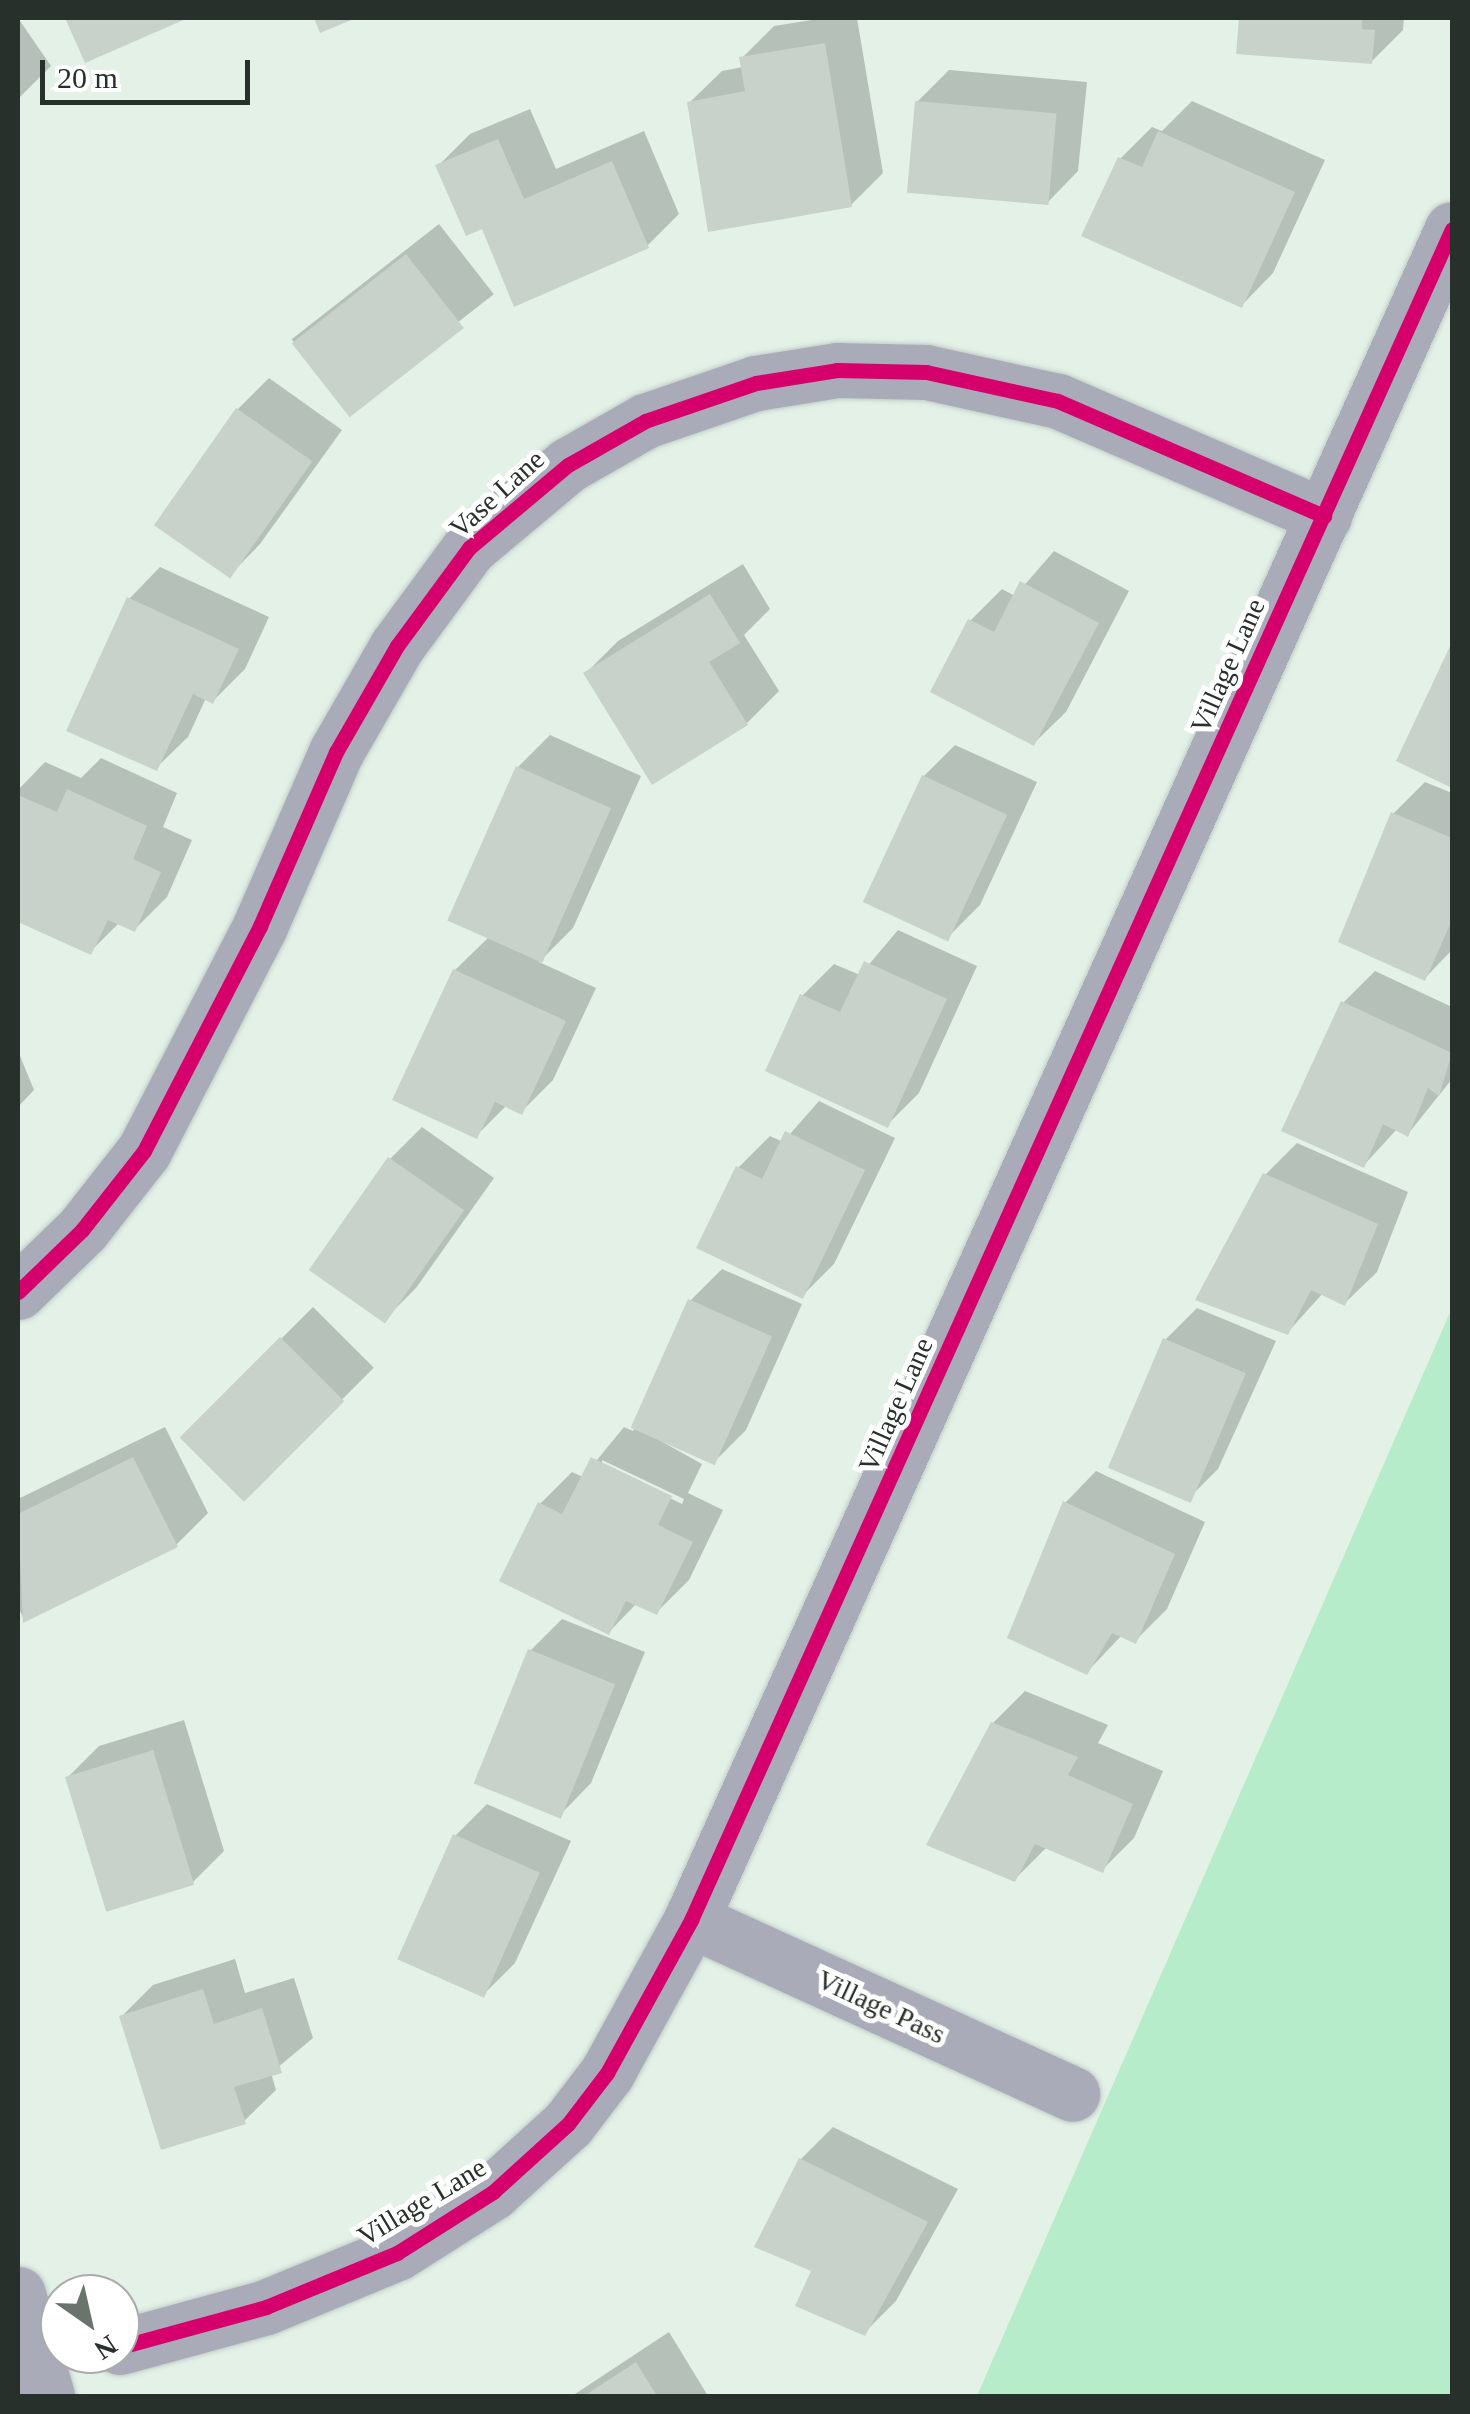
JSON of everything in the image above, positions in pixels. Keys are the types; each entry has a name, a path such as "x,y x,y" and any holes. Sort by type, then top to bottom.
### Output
{"street":[{"name":"Village Lane","path":"140,2341 299,2294 397,2252 493,2192 568,2124 607,2073 691,1920 1452,230"},
{"name":"Vase Lane","path":"18,1292 82,1230 144,1151 178,1093 336,752 397,646 469,548 568,465 645,421 756,383 836,370 926,372 1058,400 1324,516"},
{"name":"Village Pass","path":"691,1920 1072,2094"},
{"path":"18,2294 43,2383"}],"green space":[{"path":"1452,1308 1452,2396 977,2396"}],"building":[{"path":"65,18 188,18 85,63"},
{"path":"314,18 356,18 320,33"},
{"path":"1239,18 1362,18 1362,29 1375,30 1372,64 1236,54"},
{"path":"825,43 852,207 708,232 687,102 745,91 739,57"},
{"path":"915,101 1056,113 1048,205 907,193"},
{"path":"1158,131 1295,192 1242,308 1081,236 1118,157 1142,167"},
{"path":"498,139 524,199 612,161 649,248 514,307 482,229 466,236 435,165"},
{"path":"406,254 464,328 350,417 292,343"},
{"path":"236,408 312,461 230,578 154,525"},
{"path":"1020,581 1099,623 1034,746 930,692 968,619 994,632"},
{"path":"710,594 740,643 709,662 748,725 652,785 583,673"},
{"path":"127,597 239,649 213,704 193,694 157,771 66,731"},
{"path":"1452,642 1452,788 1396,761"},
{"path":"516,766 611,808 542,963 447,920"},
{"path":"922,775 1007,815 948,942 863,902"},
{"path":"67,789 147,826 133,859 161,872 135,932 108,920 91,955 18,922 18,795 57,812"},
{"path":"1391,812 1452,838 1452,920 1425,981 1338,942"},
{"path":"864,961 947,999 888,1128 765,1071 800,994 840,1012"},
{"path":"453,969 566,1021 522,1115 495,1102 477,1139 392,1100"},
{"path":"1341,1001 1452,1053 1439,1096 1428,1088 1408,1137 1383,1124 1364,1168 1281,1131"},
{"path":"785,1131 865,1170 803,1299 696,1248 736,1166 762,1179"},
{"path":"388,1157 464,1210 385,1323 309,1270"},
{"path":"1263,1173 1378,1224 1345,1306 1311,1290 1288,1335 1195,1300"},
{"path":"688,1299 772,1336 715,1465 631,1428"},
{"path":"280,1337 344,1401 244,1502 180,1437"},
{"path":"1163,1338 1246,1373 1191,1503 1108,1468"},
{"path":"133,1457 178,1547 23,1623 18,1514"},
{"path":"591,1457 672,1496 658,1525 693,1542 657,1615 626,1601 609,1635 499,1581 538,1502 562,1514"},
{"path":"1063,1501 1175,1554 1136,1644 1112,1633 1087,1675 1007,1638"},
{"path":"528,1649 615,1684 561,1819 474,1783"},
{"path":"991,1722 1078,1757 1068,1775 1133,1804 1103,1873 1035,1844 1015,1882 926,1845"},
{"path":"153,1750 194,1885 106,1912 65,1777"},
{"path":"453,1834 540,1873 484,1998 397,1959"},
{"path":"203,1989 214,2024 262,2008 282,2073 234,2087 246,2124 161,2150 119,2016"},
{"path":"799,2158 928,2222 865,2336 795,2306 811,2271 754,2247"},
{"path":"636,2362 657,2396 584,2396"}],"cycle path":[{"path":"140,2342 266,2307 397,2253 493,2192 568,2124 607,2073 691,1920 1452,229"},
{"path":"18,1292 82,1230 144,1151 260,926 336,752 397,646 469,548 568,465 645,421 756,383 837,370 926,372 1058,401 1324,516"}]}
